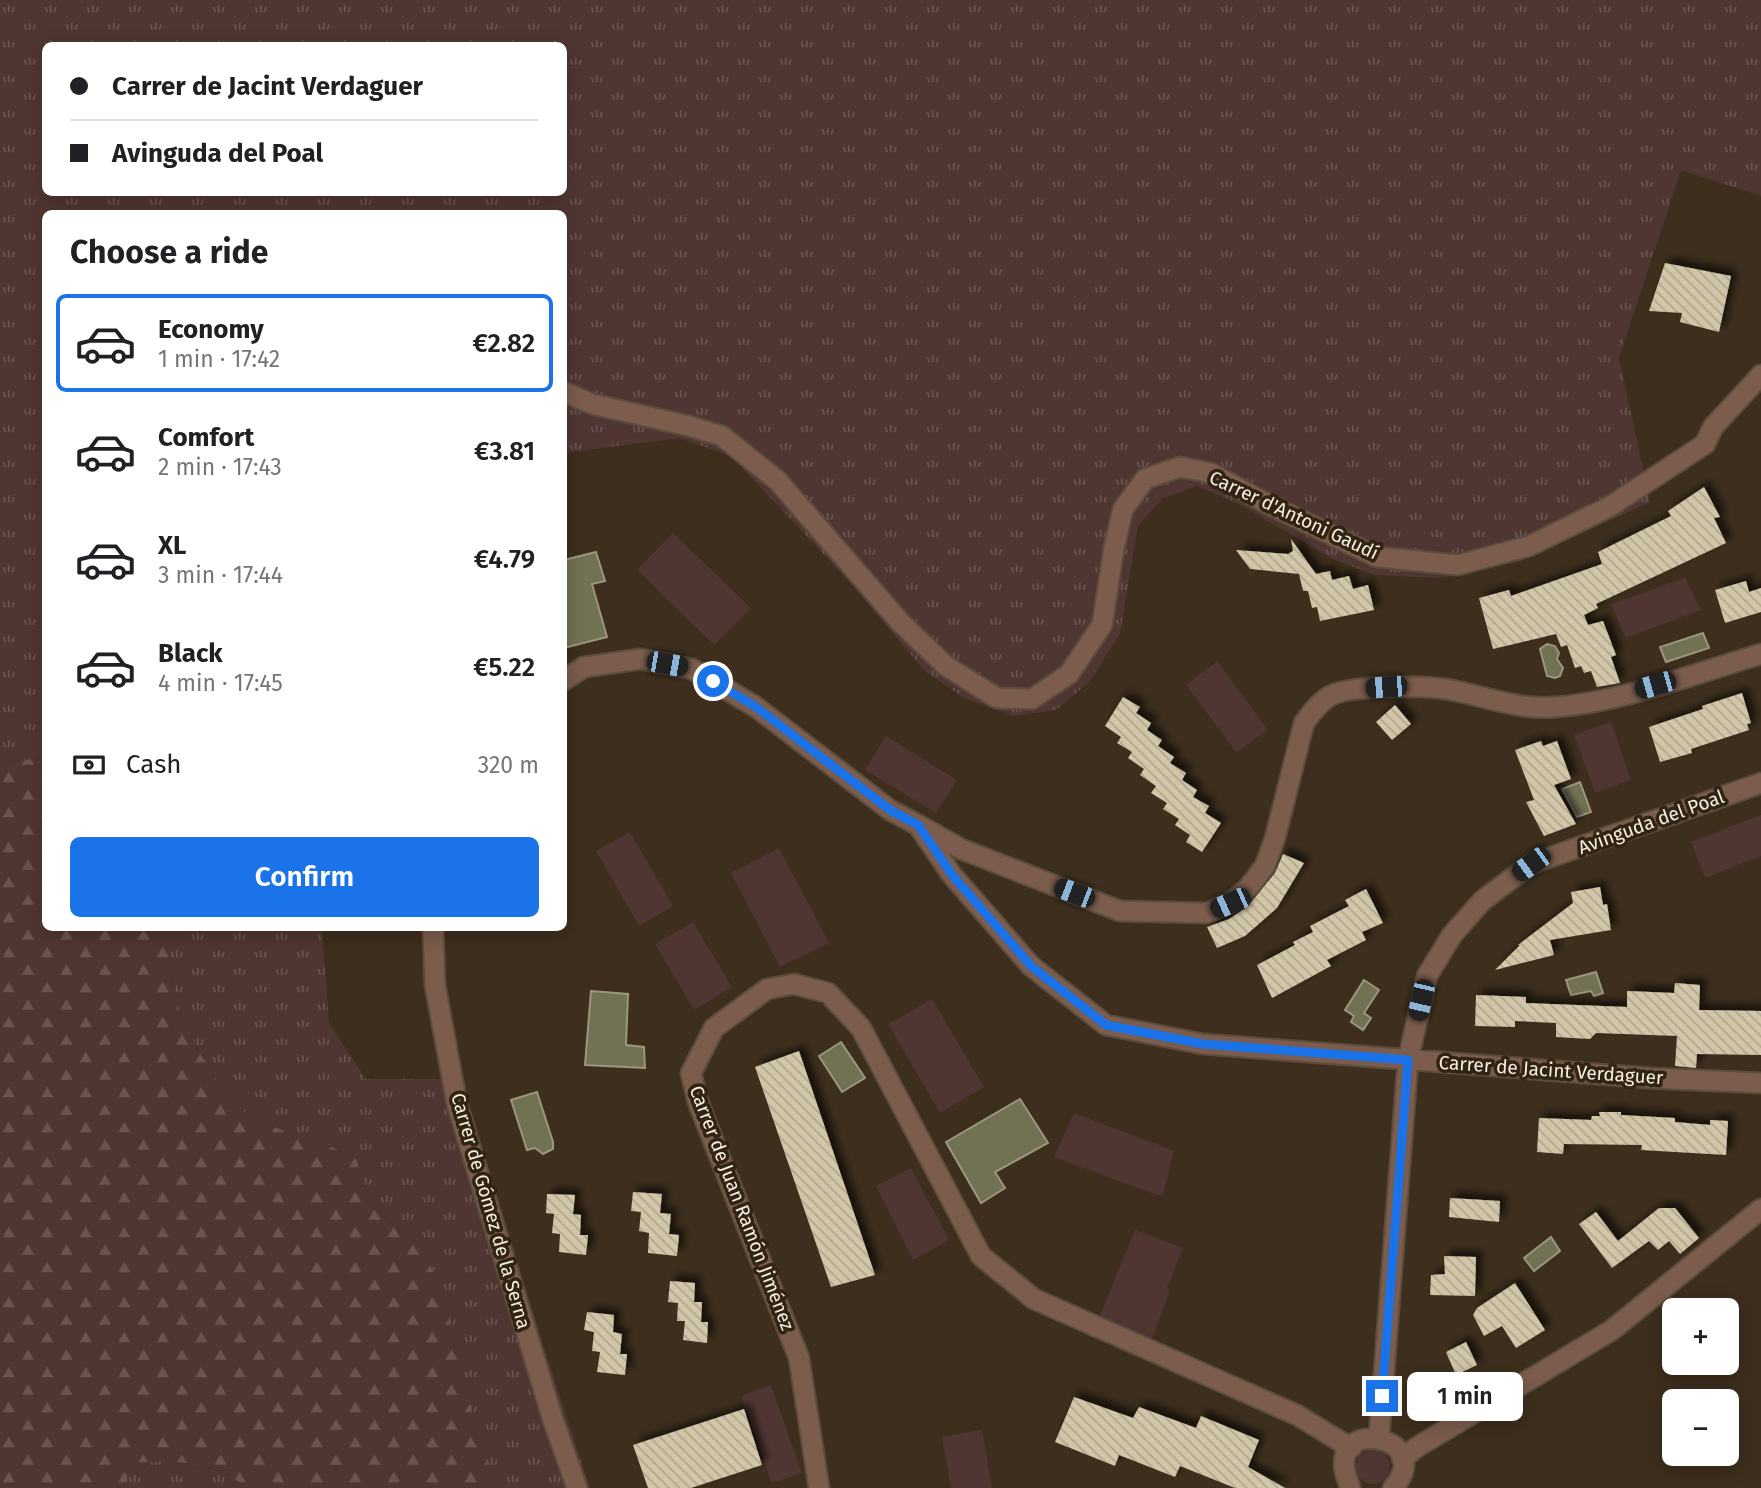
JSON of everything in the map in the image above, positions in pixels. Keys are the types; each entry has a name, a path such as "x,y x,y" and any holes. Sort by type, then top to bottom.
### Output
{"street":[{"name":"Carrer d'Antoni Gaudí","path":"567,393 592,404 722,436 778,481 901,623 946,666 997,698 1032,699 1069,674 1102,625 1123,509 1145,479 1181,467 1211,473 1377,558 1458,565 1529,547 1609,507 1705,444 1713,427 1761,375"},
{"path":"918,825 961,849 1120,911 1206,913 1230,903 1248,888 1265,866 1275,838 1304,723 1314,709 1333,694 1386,687 1452,690 1527,708 1556,707 1601,701 1761,654"},
{"name":"Carrer de Jacint Verdaguer","path":"567,678 584,667 641,659 692,669 756,707 890,810 918,825 953,876 1031,966 1106,1025 1203,1044 1761,1083"},
{"name":"Avinguda del Poal","path":"1379,1437 1408,1060 1427,976 1452,935 1483,900 1531,864 1761,783"},
{"name":"Carrer de Gómez de la Serna","path":"433,931 435,985 457,1104 553,1420 577,1488"},
{"name":"Carrer de Juan Ramón Jiménez","path":"819,1488 799,1358 698,1102 691,1073 714,1028 767,989 794,984 828,993 861,1028 981,1256 1034,1299 1297,1415 1351,1448"},
{"path":"1402,1459 1416,1447 1612,1330 1761,1209"},
{"path":"1351,1486 1344,1462 1351,1448 1363,1438 1379,1437 1390,1441 1398,1449 1402,1459 1403,1470 1393,1488"}],"green space":[{"path":"0,0 1761,0 1761,196 1681,170 1619,357 1650,502 1521,561 1439,578 1374,575 1333,559 1237,503 1197,486 1162,499 1138,526 1120,634 1090,681 1056,710 1014,716 964,698 924,670 846,578 731,456 679,438 567,453 567,210 42,210 42,759 7,761 0,766"},
{"path":"673,533 751,608 714,645 637,570"},
{"path":"1685,578 1701,610 1626,638 1611,604"},
{"path":"1217,661 1268,730 1236,752 1186,685"},
{"path":"1611,722 1631,780 1595,793 1574,735"},
{"path":"886,736 957,780 936,813 865,770"},
{"path":"42,759 42,931 165,931 173,990 182,1019 230,1101 251,1117 279,1129 306,1134 356,1159 373,1209 420,1245 432,1269 459,1352 476,1435 485,1461 502,1488 246,1488 233,1478 205,1466 159,1462 127,1463 127,1488 0,1488 0,766 7,761"},
{"path":"1761,815 1761,856 1705,878 1691,842"},
{"path":"630,832 673,906 639,926 596,851"},
{"path":"779,848 829,943 780,967 731,873"},
{"path":"693,922 732,987 694,1010 655,944"},
{"path":"165,931 322,931 329,1023 366,1079 461,1079 590,1488 502,1488 485,1461 476,1435 432,1269 399,1228 373,1209 356,1159 306,1134 279,1129 251,1117 230,1101 182,1019 173,990"},
{"path":"932,999 984,1087 940,1113 888,1024"},
{"path":"1074,1113 1174,1151 1163,1195 1054,1157"},
{"path":"911,1168 949,1240 913,1260 876,1186"},
{"path":"1135,1230 1183,1248 1167,1288 1170,1290 1152,1339 1099,1318"},
{"path":"771,1385 802,1473 772,1483 741,1396"},
{"path":"982,1430 992,1488 951,1488 942,1437"},
{"path":"1373,1450 1385,1455 1390,1467 1385,1479 1373,1484 1361,1479 1356,1467 1361,1455"},
{"path":"157,1461 204,1466 226,1475 246,1488 127,1488 127,1463"}],"shaded area":[{"path":"596,552 605,581 592,584 607,637 567,647 567,559"},
{"path":"1703,633 1709,648 1666,662 1660,647"},
{"path":"1547,644 1555,646 1559,653 1557,659 1563,668 1560,676 1555,678 1547,676 1540,649"},
{"path":"1580,782 1591,812 1577,817 1562,789"},
{"path":"1596,972 1603,993 1594,996 1591,991 1571,995 1566,980"},
{"path":"1364,980 1379,990 1364,1013 1371,1018 1363,1030 1351,1022 1354,1016 1345,1010"},
{"path":"591,991 628,994 626,1045 644,1047 645,1068 585,1065"},
{"path":"841,1042 865,1078 842,1092 819,1056"},
{"path":"537,1092 553,1142 553,1149 543,1154 535,1148 527,1150 511,1100"},
{"path":"1020,1099 1048,1143 995,1172 1005,1188 981,1203 946,1142"},
{"path":"1551,1237 1560,1251 1534,1271 1524,1258"}],"building":[{"path":"1665,263 1731,276 1719,332 1680,322 1682,313 1649,311"},
{"path":"1704,487 1720,517 1714,518 1726,543 1596,604 1598,608 1584,615 1588,625 1603,621 1616,655 1611,657 1620,683 1597,687 1591,671 1584,673 1581,666 1575,668 1567,645 1561,647 1556,634 1493,649 1479,598 1509,590 1511,596 1602,564 1598,552 1671,516 1668,511"},
{"path":"1291,539 1316,574 1330,571 1332,580 1349,576 1353,589 1368,585 1374,610 1320,621 1317,607 1312,608 1308,591 1303,591 1299,574 1250,569 1236,550 1288,554 1293,551"},
{"path":"1746,581 1749,592 1761,588 1761,612 1725,623 1715,590"},
{"path":"1742,693 1751,723 1747,724 1749,730 1691,749 1692,753 1660,762 1649,727"},
{"path":"1123,697 1140,707 1136,713 1151,723 1147,730 1162,740 1158,746 1174,757 1170,763 1186,773 1182,780 1197,790 1193,797 1209,806 1205,813 1221,823 1202,852 1186,842 1190,835 1175,825 1179,819 1163,809 1167,803 1151,793 1156,786 1140,775 1144,769 1128,758 1132,752 1117,743 1121,737 1105,726"},
{"path":"1395,705 1411,724 1392,740 1376,722"},
{"path":"1541,741 1543,746 1557,741 1571,779 1554,785 1576,824 1544,836 1526,802 1534,800 1515,750"},
{"path":"1283,854 1304,863 1277,908 1245,936 1217,948 1207,927 1229,919 1247,907 1275,873"},
{"path":"1600,887 1603,905 1607,904 1611,930 1550,940 1554,955 1495,970 1518,945 1573,903 1571,892"},
{"path":"1366,889 1383,923 1362,932 1366,940 1327,960 1331,966 1272,998 1257,965 1295,945 1293,942 1313,932 1310,926 1349,906 1345,900"},
{"path":"1675,983 1700,985 1699,1010 1761,1011 1761,1055 1697,1054 1696,1068 1675,1066 1677,1036 1596,1033 1590,1039 1556,1037 1556,1023 1515,1021 1515,1027 1475,1026 1476,995 1526,997 1526,1003 1627,1007 1627,991 1674,993"},
{"path":"799,1051 875,1275 831,1287 755,1067"},
{"path":"1599,1112 1675,1118 1675,1122 1710,1125 1710,1120 1728,1121 1726,1155 1641,1150 1642,1145 1564,1144 1563,1154 1537,1152 1539,1118 1591,1120 1592,1116 1600,1116"},
{"path":"633,1192 662,1194 660,1213 671,1214 669,1234 679,1235 677,1256 648,1253 649,1233 639,1231 641,1212 631,1211"},
{"path":"547,1194 575,1195 573,1214 581,1215 580,1235 588,1235 586,1255 559,1252 560,1234 552,1233 554,1214 546,1213"},
{"path":"1450,1198 1500,1201 1499,1222 1449,1217"},
{"path":"1659,1208 1675,1208 1699,1238 1680,1254 1669,1241 1658,1250 1649,1241 1612,1268 1579,1224 1596,1212 1618,1241"},
{"path":"1444,1256 1476,1257 1475,1296 1430,1295 1431,1275 1445,1274"},
{"path":"670,1281 695,1283 694,1302 702,1302 701,1322 708,1322 707,1343 683,1340 685,1321 677,1321 678,1303 668,1302"},
{"path":"1515,1283 1545,1330 1516,1348 1502,1326 1484,1336 1473,1315 1477,1308"},
{"path":"587,1312 614,1315 613,1332 622,1334 620,1354 627,1354 625,1375 597,1372 600,1352 592,1351 594,1332 584,1330"},
{"path":"1466,1342 1477,1365 1456,1375 1446,1352"},
{"path":"1074,1397 1133,1418 1139,1407 1196,1428 1201,1416 1259,1440 1248,1467 1285,1488 1235,1488 1180,1466 1175,1477 1119,1455 1115,1466 1055,1442"},
{"path":"744,1409 762,1465 691,1488 648,1488 633,1445"}],"route":[{"path":"713,681 756,707 890,810 918,825 953,876 1031,966 1106,1025 1203,1044 1408,1060 1382,1396"}]}
